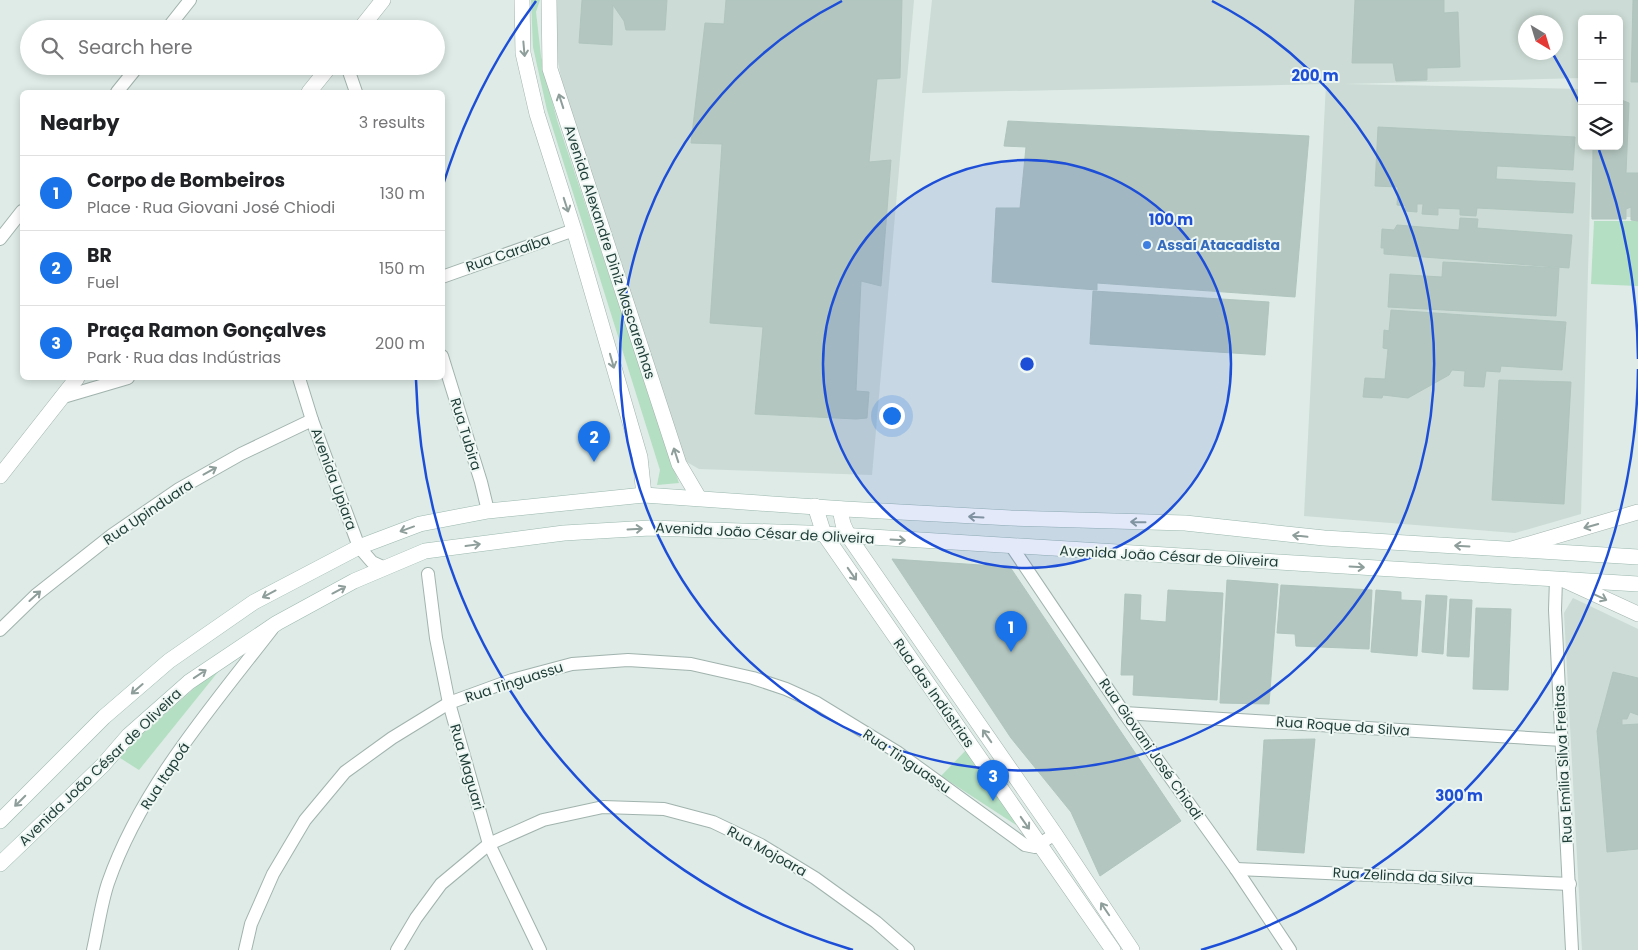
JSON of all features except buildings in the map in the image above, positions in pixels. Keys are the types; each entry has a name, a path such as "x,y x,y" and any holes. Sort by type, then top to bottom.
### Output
{"main road":[{"path":"367,20 383,0"},
{"name":"Avenida Alexandre Diniz Mascarenhas","path":"522,0 523,52 537,114 574,230 640,457 644,495"},
{"name":"Avenida Alexandre Diniz Mascarenhas","path":"549,0 550,69 679,464 699,498"},
{"path":"310,90 322,75"},
{"path":"0,476 75,380"},
{"name":"Avenida João César de Oliveira","path":"0,821 104,717 169,661 254,602 359,547 420,524 488,511 644,495 840,509 1011,518 1185,523 1324,538 1638,557"},
{"name":"Rua das Indústrias","path":"815,506 824,534 1113,950"},
{"name":"Rua das Indústrias","path":"840,509 843,524 849,537 1055,834 1132,950"},
{"path":"1503,576 1512,570 1514,562 1511,549 1638,512"},
{"name":"Avenida João César de Oliveira","path":"0,864 103,765 129,735 188,682 277,623 354,581 425,551 564,533 650,528 824,534 1638,584"},
{"path":"1559,579 1638,614"}],"street":[{"path":"174,20 190,0"},
{"path":"124,90 133,75"},
{"path":"350,75 355,90"},
{"path":"0,239 20,214"},
{"name":"Rua Caraíba","path":"445,275 574,230"},
{"name":"Rua Tubira","path":"445,366 481,482 488,511"},
{"path":"60,398 121,380"},
{"name":"Avenida Upiara","path":"300,380 312,420 359,547 372,562 385,568"},
{"name":"Rua Upinduara","path":"0,630 36,595 104,541 179,489 241,454 312,420"},
{"name":"Rua Giovani José Chiodi","path":"1012,546 1124,713 1236,869 1290,950"},
{"name":"Rua Maguari","path":"428,574 436,638 449,703 489,844 540,950"},
{"name":"Rua Emília Silva Freitas","path":"1559,579 1555,610 1572,950"},
{"name":"Rua Itapoá","path":"93,950 108,884 129,834 152,791 174,758 277,623"},
{"name":"Rua Tinguassu","path":"245,950 252,924 273,874 305,820 345,772 392,738 449,703 512,680 572,664 628,660 691,664 753,678 786,689 817,703 897,752 1025,845 1029,847 1040,845"},
{"name":"Rua Roque da Silva","path":"1124,713 1562,740"},
{"name":"Rua Mojoara","path":"397,950 416,918 441,884 489,844 543,820 603,807 664,809 713,822 761,844 815,878 876,922 908,950"},
{"path":"1040,845 1055,834"},
{"name":"Rua Zelinda da Silva","path":"1236,869 1570,884"}],"shaded area":[{"path":"556,0 914,0 872,475 699,469 685,461 563,87 558,62 554,7"},
{"path":"932,0 1638,0 1638,217 1591,217 1591,167 1581,514 1515,533 1304,516 1326,84 922,93","holes":["1578,15 1623,15 1623,150 1578,150 1578,89 1343,84 1578,78"]},
{"path":"1573,598 1638,629 1638,950 1582,950 1564,613"}],"green space":[{"path":"531,0 540,0 536,12 541,56 557,120 679,483 657,485 660,470 547,110 533,47"},
{"path":"1594,221 1638,221 1638,286 1591,284"},
{"path":"230,657 139,770 117,756"},
{"path":"969,747 1027,832 941,776"}],"place":[{"name":"Assaí Atacadista","path":"1147,245"},
{"name":"BR","path":"594,462"},
{"name":"Corpo de Bombeiros","path":"1011,652"},
{"name":"Praça Ramon Gonçalves","path":"993,801"}]}
